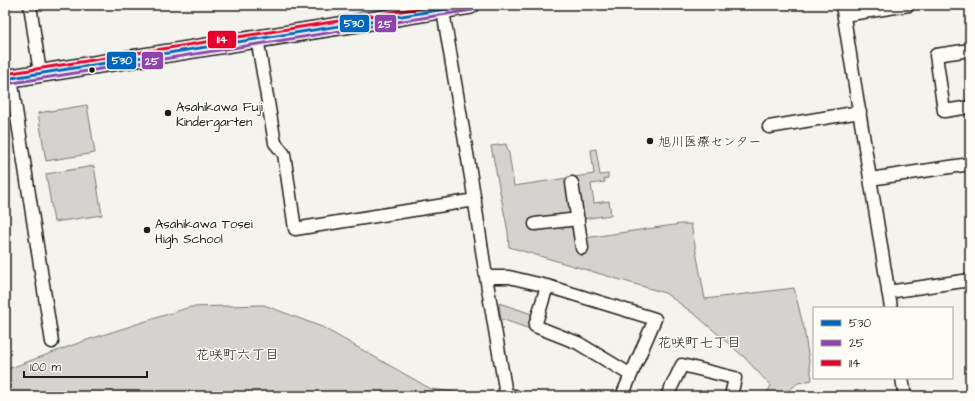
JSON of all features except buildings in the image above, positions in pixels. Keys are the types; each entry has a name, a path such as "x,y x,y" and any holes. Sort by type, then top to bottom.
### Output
{"highway":[{"path":"8,78 442,7 471,5"}],"street":[{"path":"30,5 40,73"},
{"path":"891,307 843,10 909,5"},
{"path":"442,7 506,394 516,396"},
{"path":"257,38 275,143 284,154 295,229 475,200"},
{"path":"970,50 936,55 944,111 970,107"},
{"path":"8,78 52,342"},
{"path":"769,127 860,112"},
{"path":"870,179 970,164"},
{"path":"572,182 582,248"},
{"path":"535,224 578,219"},
{"path":"486,277 509,277 547,286 655,319 622,396"},
{"path":"888,292 970,280"},
{"path":"547,286 535,326 578,343 631,375"},
{"path":"667,396 682,365 735,378 731,396"},
{"path":"902,379 905,396"}],"shaded area":[{"path":"87,105 95,153 46,161 38,113"},
{"path":"506,144 514,186 594,174 591,150 596,149 600,175 608,174 608,178 604,179 605,182 591,184 594,203 609,201 611,215 582,219 585,238 681,224 691,224 705,299 794,288 804,329 812,380 798,383 787,392 790,396 764,396 771,386 744,357 697,316 665,293 509,247 508,232 491,146"},
{"path":"94,166 102,215 54,222 46,174"},
{"path":"499,303 538,316 533,330 501,319"},
{"path":"264,305 322,327 431,389 486,396 5,396 5,370 84,341 190,307"}],"transit line":[{"name":"114","path":"5,74 439,5"},
{"name":"530","path":"5,79 471,5"},
{"name":"25","path":"6,84 472,10"}],"place":[{"name":"Asahikawa Fuji Kindergarten","path":"168,113"},
{"name":"旭川医療センター","path":"650,141"},
{"name":"Asahikawa Tosei High School","path":"147,230"}],"district":[{"name":"花咲町七丁目","path":"699,342"},
{"name":"花咲町六丁目","path":"237,354"}]}
